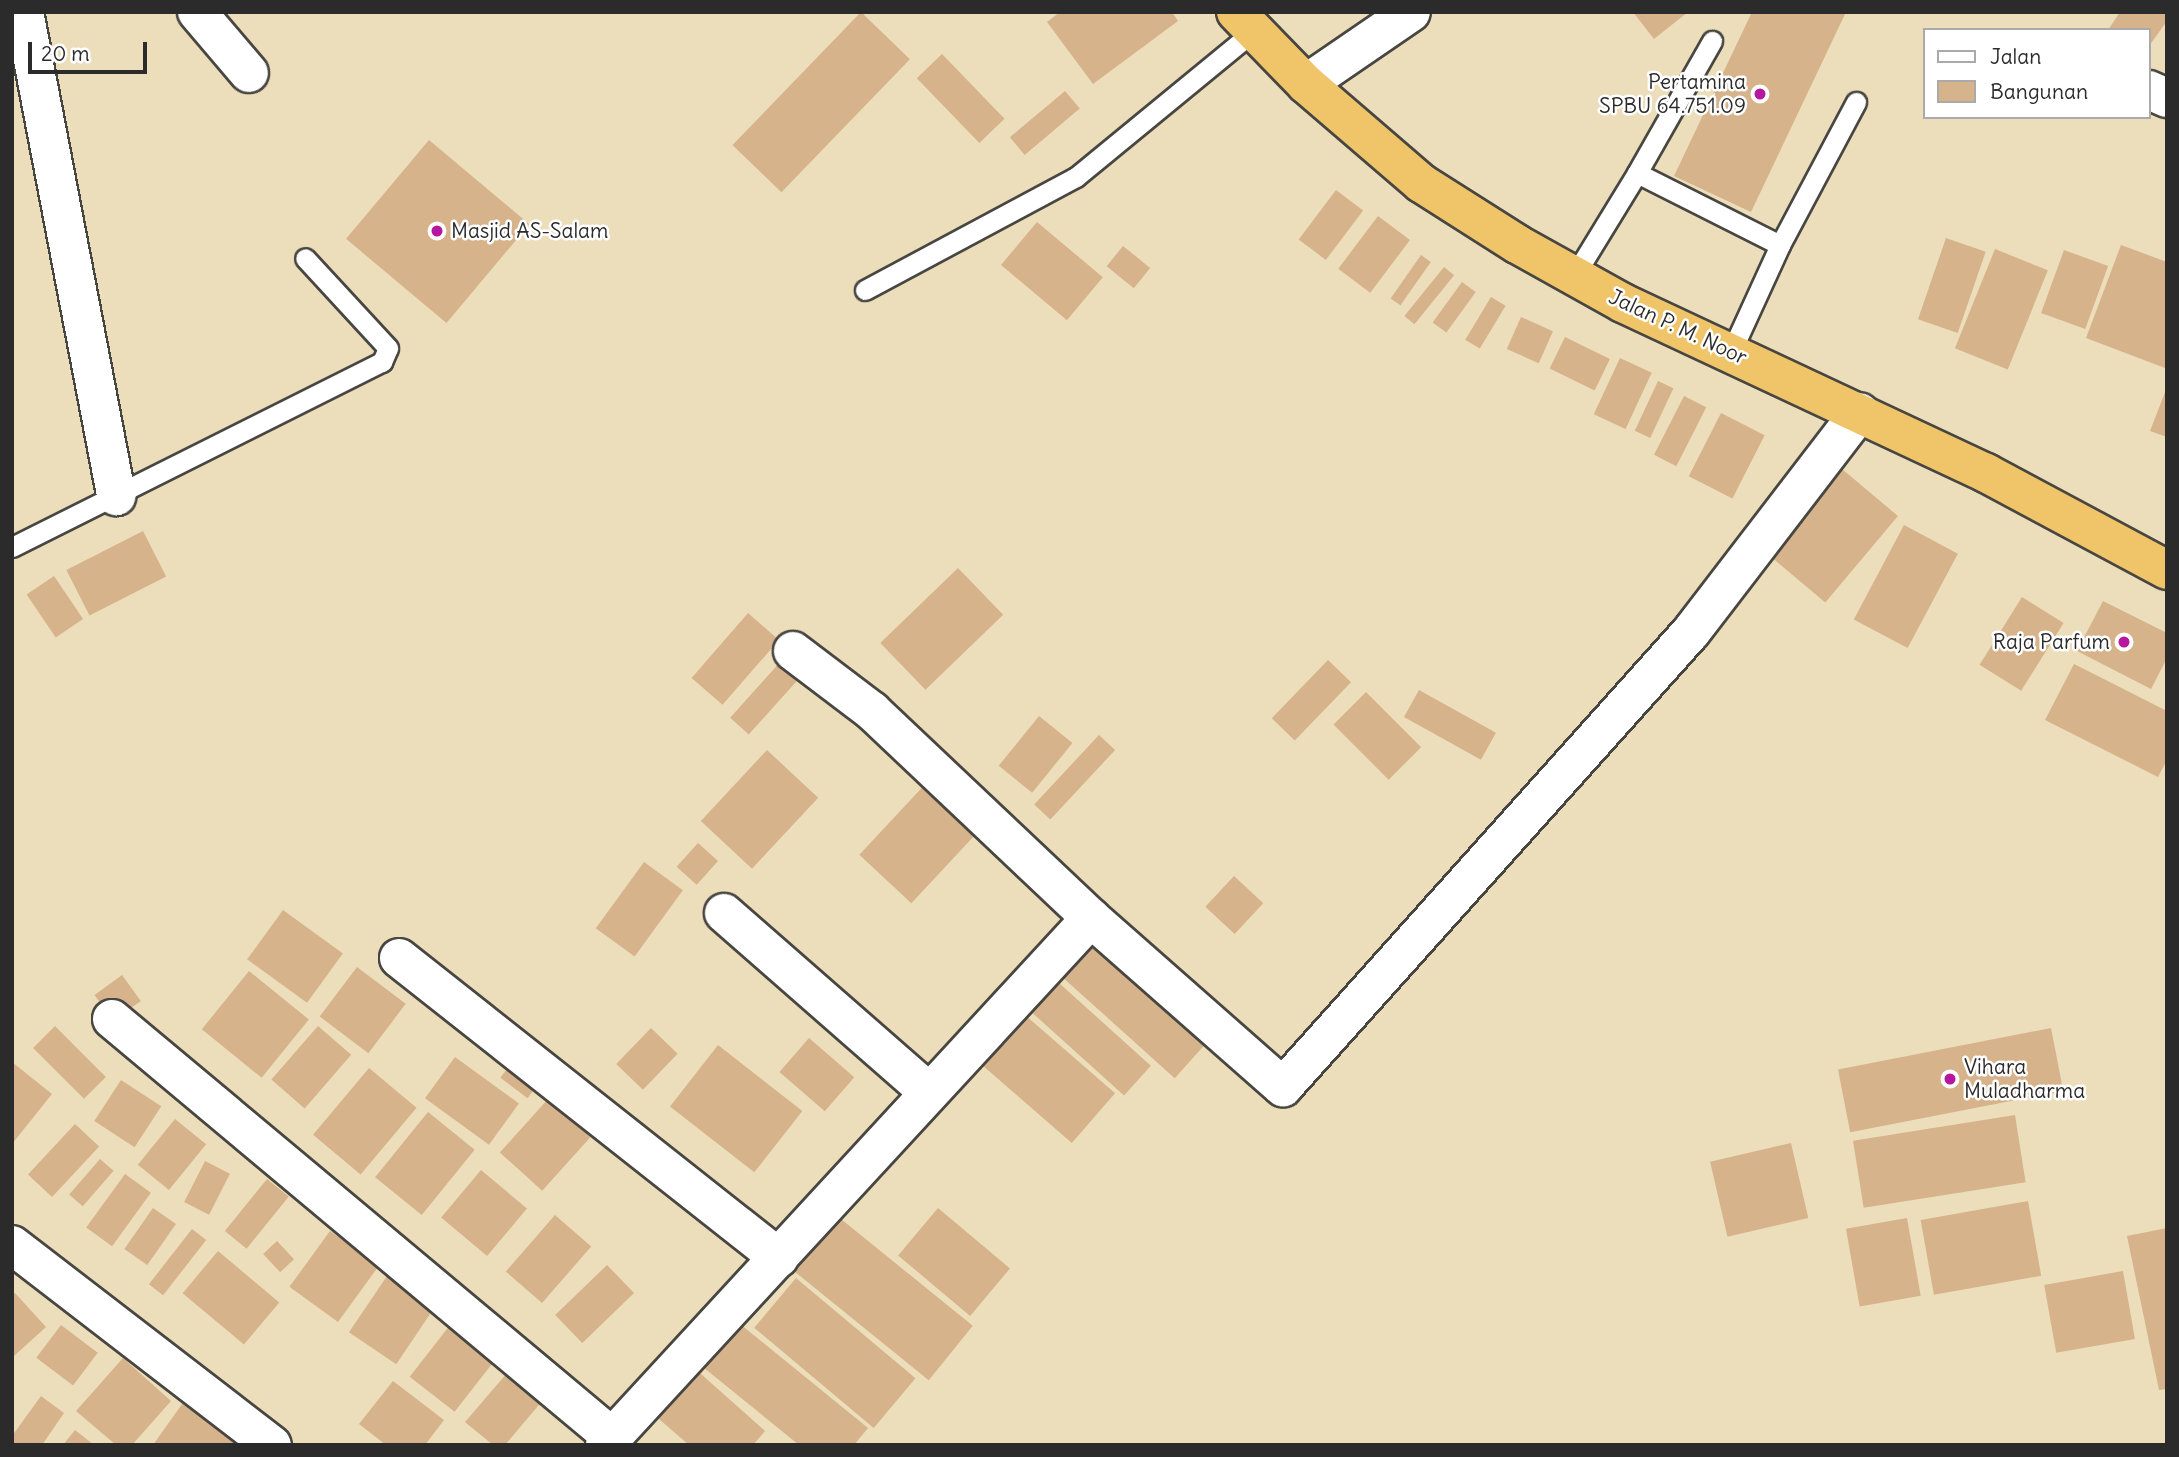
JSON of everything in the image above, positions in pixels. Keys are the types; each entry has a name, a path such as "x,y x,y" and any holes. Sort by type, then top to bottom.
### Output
{"highway":[{"name":"Jalan P. M. Noor","path":"1245,22 1306,84 1421,183 1574,276 1860,412 2167,570"}],"street":[{"path":"24,12 116,496"},
{"path":"197,12 249,73"},
{"path":"1306,84 1411,12"},
{"path":"2151,91 2167,98"},
{"path":"793,651 872,711 1091,918 1283,1087 1691,632 1860,412"},
{"path":"724,913 927,1091"},
{"path":"112,1019 609,1441 779,1258 927,1091 1091,918"},
{"path":"399,958 779,1258"},
{"path":"12,1245 272,1445"}],"lane":[{"path":"865,290 1076,177 1245,22"},
{"path":"1574,276 1713,41"},
{"path":"1731,352 1780,245 1856,102"},
{"path":"1637,173 1780,245"},
{"path":"12,547 382,362 387,348 305,258"}],"building":[{"path":"861,12 910,59 781,192 732,145"},
{"path":"1060,12 1172,12 1178,21 1093,84 1047,22"},
{"path":"1633,12 1688,12 1654,39"},
{"name":"Pertamina SPBU 64.751.09","path":"1752,12 1846,12 1751,212 1674,176"},
{"path":"2120,12 2167,12 2167,21 2151,43 2151,28 2109,28"},
{"path":"942,54 1005,119 979,143 917,78"},
{"path":"1065,91 1080,109 1025,155 1010,137"},
{"name":"Masjid AS-Salam","path":"429,140 529,224 446,323 346,239"},
{"path":"1336,190 1363,210 1326,260 1299,240"},
{"path":"1378,216 1410,240 1370,293 1338,269"},
{"path":"1037,222 1103,277 1067,320 1001,265"},
{"path":"1946,238 1986,252 1958,333 1918,319"},
{"path":"2121,245 2167,262 2165,368 2086,338"},
{"path":"1123,246 1150,268 1134,288 1107,266"},
{"path":"1995,249 2048,270 2008,370 1955,348"},
{"path":"2064,250 2108,266 2085,329 2041,313"},
{"path":"1421,255 1431,262 1400,305 1391,298"},
{"path":"1444,267 1454,275 1414,324 1404,316"},
{"path":"1462,282 1476,292 1446,332 1433,322"},
{"path":"1491,297 1506,306 1480,349 1465,340"},
{"path":"1521,317 1553,331 1539,363 1507,349"},
{"path":"1565,337 1610,359 1595,390 1550,368"},
{"path":"1620,358 1652,373 1626,429 1594,414"},
{"path":"1658,381 1673,388 1650,438 1635,431"},
{"path":"2167,387 2167,437 2150,431"},
{"path":"1684,396 1706,407 1676,466 1654,455"},
{"path":"1721,413 1765,435 1732,499 1689,476"},
{"path":"1842,469 1898,516 1825,602 1769,556"},
{"path":"1904,525 1958,554 1908,648 1854,619"},
{"path":"143,531 166,576 90,615 66,570"},
{"path":"958,568 1003,615 925,690 880,643"},
{"path":"54,576 83,619 56,638 27,594"},
{"path":"2022,597 2064,623 2021,691 1980,665"},
{"name":"Raja Parfum","path":"2103,601 2167,633 2167,658 2151,689 2077,651"},
{"path":"748,613 779,640 723,705 692,678"},
{"path":"783,659 802,676 749,734 730,718"},
{"path":"1328,660 1351,682 1295,740 1272,718"},
{"path":"2074,664 2167,711 2167,760 2158,777 2045,720"},
{"path":"1419,690 1496,733 1481,760 1404,717"},
{"path":"1366,692 1421,747 1389,780 1333,725"},
{"path":"1039,716 1072,743 1032,793 999,766"},
{"path":"1099,735 1115,750 1050,819 1034,804"},
{"path":"767,750 818,798 752,869 701,821"},
{"path":"931,778 983,826 911,903 859,855"},
{"path":"698,843 718,861 697,885 677,867"},
{"path":"644,862 683,890 635,957 596,928"},
{"path":"1234,876 1263,903 1235,934 1205,907"},
{"path":"283,910 343,953 307,1003 247,959"},
{"path":"1087,932 1208,1041 1175,1078 1054,969"},
{"path":"357,967 406,1004 368,1053 320,1017"},
{"path":"249,971 309,1019 262,1078 202,1029"},
{"path":"1049,974 1151,1066 1124,1095 1022,1004"},
{"path":"122,975 141,1001 113,1021 94,995"},
{"path":"1017,1008 1115,1093 1072,1143 974,1058"},
{"path":"55,1026 106,1077 84,1099 33,1048"},
{"path":"318,1026 351,1055 305,1108 271,1080"},
{"path":"651,1028 678,1054 643,1090 616,1064"},
{"name":"Vihara Muladharma","path":"2051,1028 2063,1091 1850,1132 1838,1069"},
{"path":"809,1038 854,1077 825,1111 779,1072"},
{"path":"718,1045 802,1111 754,1172 670,1106"},
{"path":"455,1057 519,1103 489,1145 425,1098"},
{"path":"516,1057 543,1077 528,1098 500,1078"},
{"path":"12,1062 52,1094 12,1144"},
{"path":"369,1068 416,1108 361,1174 313,1135"},
{"path":"121,1080 161,1106 135,1147 94,1121"},
{"path":"548,1099 590,1137 542,1191 500,1153"},
{"path":"428,1112 475,1150 422,1215 375,1177"},
{"name":"Vihara Muladharma","path":"2015,1115 2026,1182 1864,1208 1853,1141"},
{"path":"175,1119 206,1144 169,1190 138,1165"},
{"path":"75,1124 99,1147 52,1197 28,1174"},
{"path":"1791,1143 1808,1218 1727,1237 1710,1162"},
{"path":"100,1159 114,1171 83,1206 69,1194"},
{"path":"205,1161 230,1174 209,1215 184,1202"},
{"path":"481,1170 527,1209 487,1256 441,1217"},
{"path":"125,1174 151,1193 112,1246 86,1227"},
{"path":"267,1179 289,1197 247,1249 225,1231"},
{"path":"2028,1201 2041,1276 1934,1295 1921,1220"},
{"path":"153,1208 176,1224 147,1265 124,1249"},
{"path":"938,1208 1010,1268 970,1316 898,1255"},
{"path":"555,1215 591,1246 542,1303 506,1272"},
{"path":"836,1215 973,1326 929,1380 792,1269"},
{"path":"1907,1218 1921,1296 1860,1307 1846,1229"},
{"path":"2167,1228 2167,1389 2159,1390 2127,1236"},
{"path":"192,1229 206,1240 163,1295 149,1284"},
{"path":"330,1231 379,1266 338,1322 289,1287"},
{"path":"277,1241 294,1259 280,1272 263,1254"},
{"path":"218,1251 279,1302 244,1345 183,1293"},
{"path":"607,1265 634,1293 582,1343 555,1315"},
{"path":"2123,1271 2135,1339 2056,1353 2044,1285"},
{"path":"387,1276 434,1308 396,1364 349,1332"},
{"path":"796,1278 916,1378 874,1428 754,1328"},
{"path":"15,1293 46,1327 14,1356 12,1295"},
{"path":"734,1319 868,1428 854,1445 799,1445 698,1363"},
{"path":"454,1320 499,1355 455,1412 410,1377"},
{"path":"61,1325 98,1353 73,1385 36,1358"},
{"path":"123,1358 171,1401 132,1445 116,1445 76,1411"},
{"path":"692,1366 765,1431 753,1445 689,1445 651,1412"},
{"path":"508,1372 543,1400 505,1445 493,1445 465,1422"},
{"path":"393,1381 444,1420 425,1445 386,1445 359,1424"},
{"path":"41,1396 64,1413 42,1445 12,1445 12,1436"},
{"path":"187,1397 242,1435 235,1445 153,1445"},
{"path":"75,1430 94,1445 63,1445"}],"place":[{"name":"Pertamina SPBU 64.751.09","path":"1760,94"},
{"name":"Masjid AS-Salam","path":"437,231"},
{"name":"Raja Parfum","path":"2124,642"},
{"name":"Vihara Muladharma","path":"1950,1079"}]}
